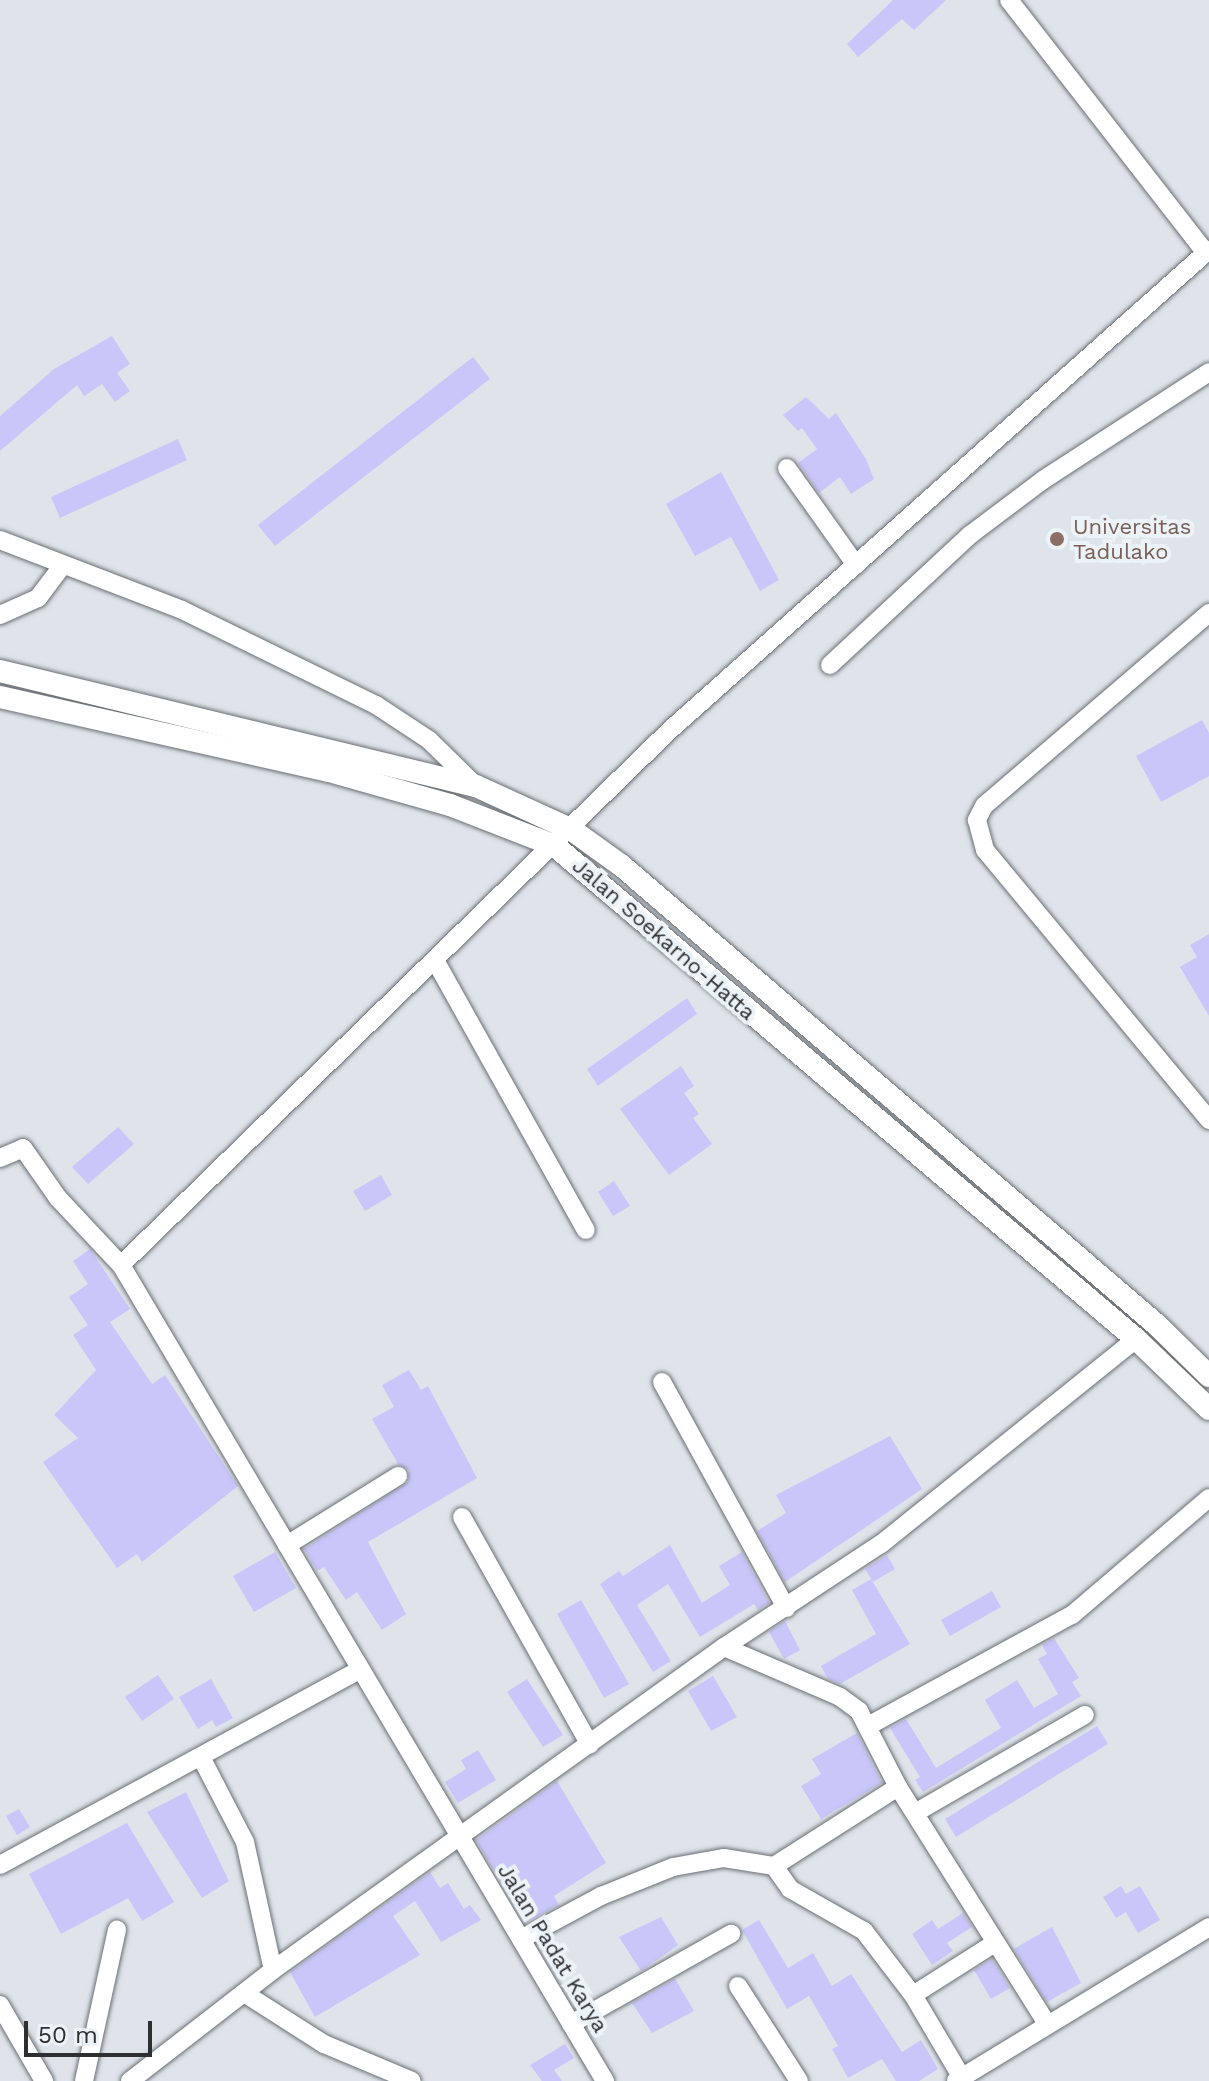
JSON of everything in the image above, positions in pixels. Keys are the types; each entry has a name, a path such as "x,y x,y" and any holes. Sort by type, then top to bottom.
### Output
{"main road":[{"name":"Jalan Soekarno-Hatta","path":"0,671 476,786 572,830 670,907 1157,1325 1209,1376"},
{"name":"Jalan Soekarno-Hatta","path":"0,697 329,771 450,805 555,846 1136,1339 1209,1409"}],"street":[{"path":"121,1265 572,830 670,730 1208,252 1009,0"},
{"path":"830,665 970,535 1067,464 1209,372"},
{"path":"787,468 856,565"},
{"path":"0,540 182,610 376,705 429,740 476,786"},
{"path":"0,615 38,598 62,566"},
{"path":"1209,613 990,800 977,820 985,850 1209,1120"},
{"path":"436,962 586,1230"},
{"name":"Jalan Padat Karya","path":"0,1158 23,1148 58,1198 121,1265 605,2081"},
{"path":"130,2081 273,1970 460,1841 724,1647 786,1608 978,1471 1136,1339"},
{"path":"662,1382 786,1608"},
{"path":"287,1545 398,1476"},
{"path":"868,1726 1072,1615 1209,1498"},
{"path":"462,1517 590,1745"},
{"path":"724,1647 840,1697 868,1726 898,1787 1047,2024"},
{"path":"0,1865 202,1759 359,1670"},
{"path":"915,1813 1085,1715"},
{"path":"202,1759 238,1820 256,1879 273,1970"},
{"path":"521,1939 601,1896 673,1867 724,1858 774,1866 898,1787"},
{"path":"774,1866 790,1889 864,1931 913,1995 959,2079 1209,1927"},
{"path":"84,2081 117,1930"},
{"path":"571,2024 731,1934"},
{"path":"913,1995 995,1943"},
{"path":"738,1986 799,2081"},
{"path":"244,1993 324,2044 412,2081"},
{"path":"0,2005 44,2081"}],"building":[{"path":"893,0 946,0 914,30 902,19 858,57 847,44"},
{"path":"112,336 130,364 117,373 130,391 115,402 102,384 84,396 77,385 0,451 0,416 54,369"},
{"path":"473,357 490,379 275,546 258,525"},
{"path":"806,397 829,419 836,413 866,459 874,479 851,494 840,477 819,493 798,463 817,449 802,428 798,431 783,415"},
{"path":"178,439 187,460 60,518 51,497"},
{"path":"721,472 779,580 760,591 731,537 695,556 666,504"},
{"path":"1202,720 1209,733 1209,776 1161,802 1136,756"},
{"path":"1209,934 1209,1016 1180,967 1197,957 1190,945"},
{"path":"687,998 697,1014 598,1086 587,1069"},
{"path":"681,1066 694,1086 684,1093 699,1114 693,1118 712,1144 669,1175 620,1109"},
{"path":"118,1127 134,1144 88,1184 72,1167"},
{"path":"381,1175 392,1195 365,1211 353,1191"},
{"path":"614,1181 630,1206 613,1216 598,1192"},
{"path":"90,1249 130,1309 110,1322 152,1384 165,1375 238,1486 142,1562 137,1554 117,1568 43,1462 78,1438 54,1415 96,1370 73,1335 88,1325 69,1297 88,1284 73,1261"},
{"path":"409,1370 421,1390 428,1386 477,1478 368,1542 406,1614 382,1630 357,1592 346,1600 324,1567 317,1571 304,1549 408,1482 409,1470 398,1464 372,1419 394,1407 382,1385"},
{"path":"890,1436 922,1489 785,1582 757,1531 786,1513 776,1495"},
{"path":"670,1545 702,1603 730,1585 719,1566 742,1552 769,1603 758,1610 754,1604 700,1637 668,1584 637,1605 671,1661 653,1672 600,1584 619,1571 623,1576"},
{"path":"275,1552 296,1588 254,1612 233,1576"},
{"path":"887,1555 895,1569 873,1582 865,1569"},
{"path":"871,1579 910,1644 840,1684 828,1679 821,1666 876,1634 852,1590"},
{"path":"992,1591 1001,1607 950,1636 941,1620"},
{"path":"581,1600 629,1684 604,1698 557,1614"},
{"path":"785,1621 800,1650 784,1659 769,1632"},
{"path":"1054,1638 1079,1678 1072,1682 1081,1696 923,1792 915,1780 920,1777 890,1728 906,1719 936,1768 1001,1728 985,1700 1017,1680 1034,1708 1058,1694 1038,1659 1047,1654 1042,1645"},
{"path":"158,1675 174,1699 142,1721 125,1697"},
{"path":"713,1676 737,1717 711,1731 688,1691"},
{"path":"211,1679 233,1718 216,1727 212,1720 198,1729 179,1697"},
{"path":"527,1679 563,1735 543,1747 507,1692"},
{"path":"1097,1726 1108,1744 956,1837 945,1819"},
{"path":"857,1733 882,1783 821,1819 801,1786 821,1774 812,1759"},
{"path":"478,1750 496,1780 458,1803 445,1782 466,1769 461,1760"},
{"path":"557,1781 606,1863 554,1896 559,1905 525,1923 476,1840"},
{"path":"186,1792 229,1881 202,1898 147,1812"},
{"path":"19,1809 30,1827 17,1835 6,1816"},
{"path":"127,1823 174,1902 142,1921 128,1898 61,1934 29,1874"},
{"path":"430,1872 440,1888 448,1883 464,1909 470,1905 481,1920 441,1942 415,1901 393,1916 420,1955 315,2017 290,1972"},
{"path":"1121,1886 1126,1894 1140,1886 1160,1920 1138,1933 1126,1912 1116,1918 1103,1897"},
{"path":"963,1913 972,1927 947,1943 953,1951 932,1965 912,1934 932,1920 938,1929"},
{"path":"661,1917 678,1945 641,1971 619,1937"},
{"path":"759,1920 788,1968 813,1953 832,1986 851,1974 902,2052 921,2040 938,2069 919,2081 896,2081 882,2059 848,2078 832,2049 838,2046 809,1996 787,2009 769,1978 742,1930"},
{"path":"1052,1927 1081,1983 1047,2002 1014,1949"},
{"path":"992,1959 1010,1988 991,1999 974,1970"},
{"path":"675,1979 694,2011 652,2033 632,2003"},
{"path":"565,2044 574,2058 554,2070 562,2081 542,2081 530,2065"}],"place":[{"name":"Universitas Tadulako","path":"1057,539"}]}
